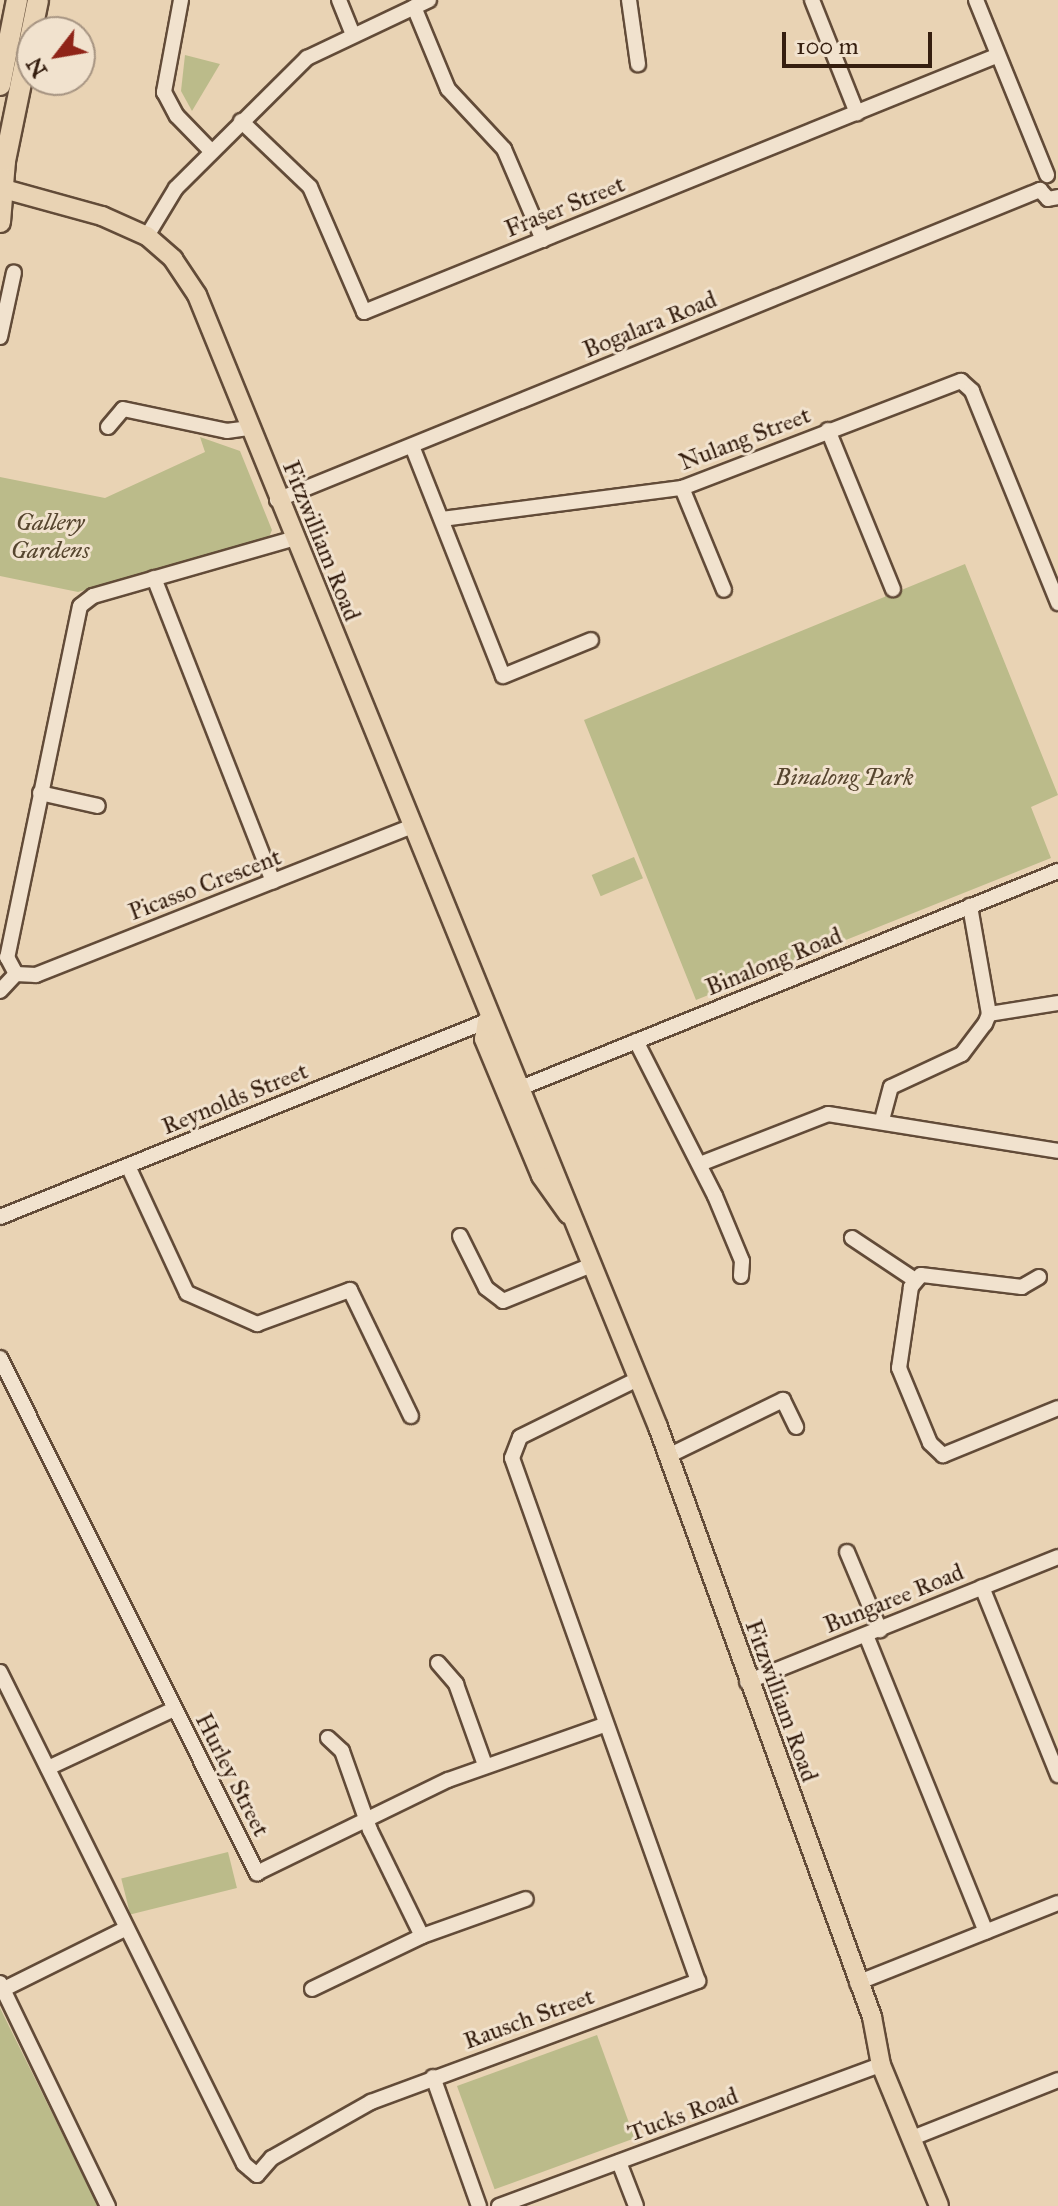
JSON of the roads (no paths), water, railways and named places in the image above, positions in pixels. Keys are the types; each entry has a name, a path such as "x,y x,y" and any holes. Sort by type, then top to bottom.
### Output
{"highway":[{"path":"0,85 17,0"},
{"path":"0,222 2,189 38,0"}],"main road":[{"name":"Fitzwilliam Road","path":"2,189 102,216 147,236 192,284 487,1021 484,1039 514,1091 541,1176 568,1214 668,1456 857,1983 881,2065 915,2137 939,2206"}],"street":[{"path":"181,0 164,92 177,116 212,152"},
{"path":"339,0 353,34"},
{"path":"147,236 167,199 241,121 307,58 429,0"},
{"path":"629,0 638,64"},
{"path":"812,0 857,113"},
{"path":"976,0 996,56 1052,176 1040,190 1048,199 1058,198"},
{"path":"414,7 448,89 504,149 543,240"},
{"name":"Fraser Street","path":"241,121 310,187 364,312 996,56"},
{"name":"Bogalara Road","path":"277,500 1040,190"},
{"path":"0,337 14,272"},
{"name":"Nulang Street","path":"442,519 682,488 961,381 972,391 1058,603"},
{"path":"108,427 123,409 227,431 248,428"},
{"path":"828,430 893,589"},
{"path":"412,446 503,676 591,640"},
{"path":"682,488 724,590"},
{"path":"0,991 16,974 7,957 80,606 154,578 292,539"},
{"path":"154,578 273,882"},
{"path":"40,793 98,806"},
{"name":"Picasso Crescent","path":"16,974 36,975 408,828"},
{"name":"Binalong Road","path":"514,1091 1058,871"},
{"path":"882,1120 891,1087 970,1049 989,1014 970,906"},
{"path":"989,1014 1058,1003"},
{"name":"Reynolds Street","path":"0,1217 487,1021"},
{"path":"636,1041 700,1164 742,1261 741,1276"},
{"path":"700,1164 813,1117 846,1113 1058,1151"},
{"path":"128,1166 187,1293 257,1324 350,1290 411,1416"},
{"path":"460,1236 486,1288 503,1301 589,1266"},
{"path":"852,1238 915,1280"},
{"path":"915,1280 932,1272 1022,1287 1039,1277"},
{"path":"915,1280 899,1368 930,1443 943,1455 1058,1408"},
{"name":"Hurley Street","path":"0,1358 257,1873 367,1817 485,1765 604,1725"},
{"name":"Rausch Street","path":"0,1672 244,2164 257,2175 272,2158 356,2109 433,2077 698,1981 604,1725 511,1450 520,1437 636,1380"},
{"path":"668,1456 783,1400 796,1427"},
{"path":"847,1552 873,1632 986,1932"},
{"name":"Bungaree Road","path":"747,1682 1058,1557"},
{"path":"982,1587 1058,1775"},
{"path":"438,1663 456,1684 485,1765"},
{"path":"48,1768 174,1709"},
{"path":"328,1738 342,1751 367,1817 422,1936"},
{"path":"312,1989 422,1936 526,1899"},
{"path":"857,1983 1058,1903"},
{"path":"108,2206 2,1986 125,1929"},
{"name":"Tucks Road","path":"499,2206 881,2065"},
{"path":"433,2077 479,2206"},
{"path":"915,2137 1058,2080"},
{"path":"619,2162 636,2206"}],"park label":[{"name":"Gallery Gardens","path":"50,537"},
{"name":"Binalong Park","path":"844,778"}]}
